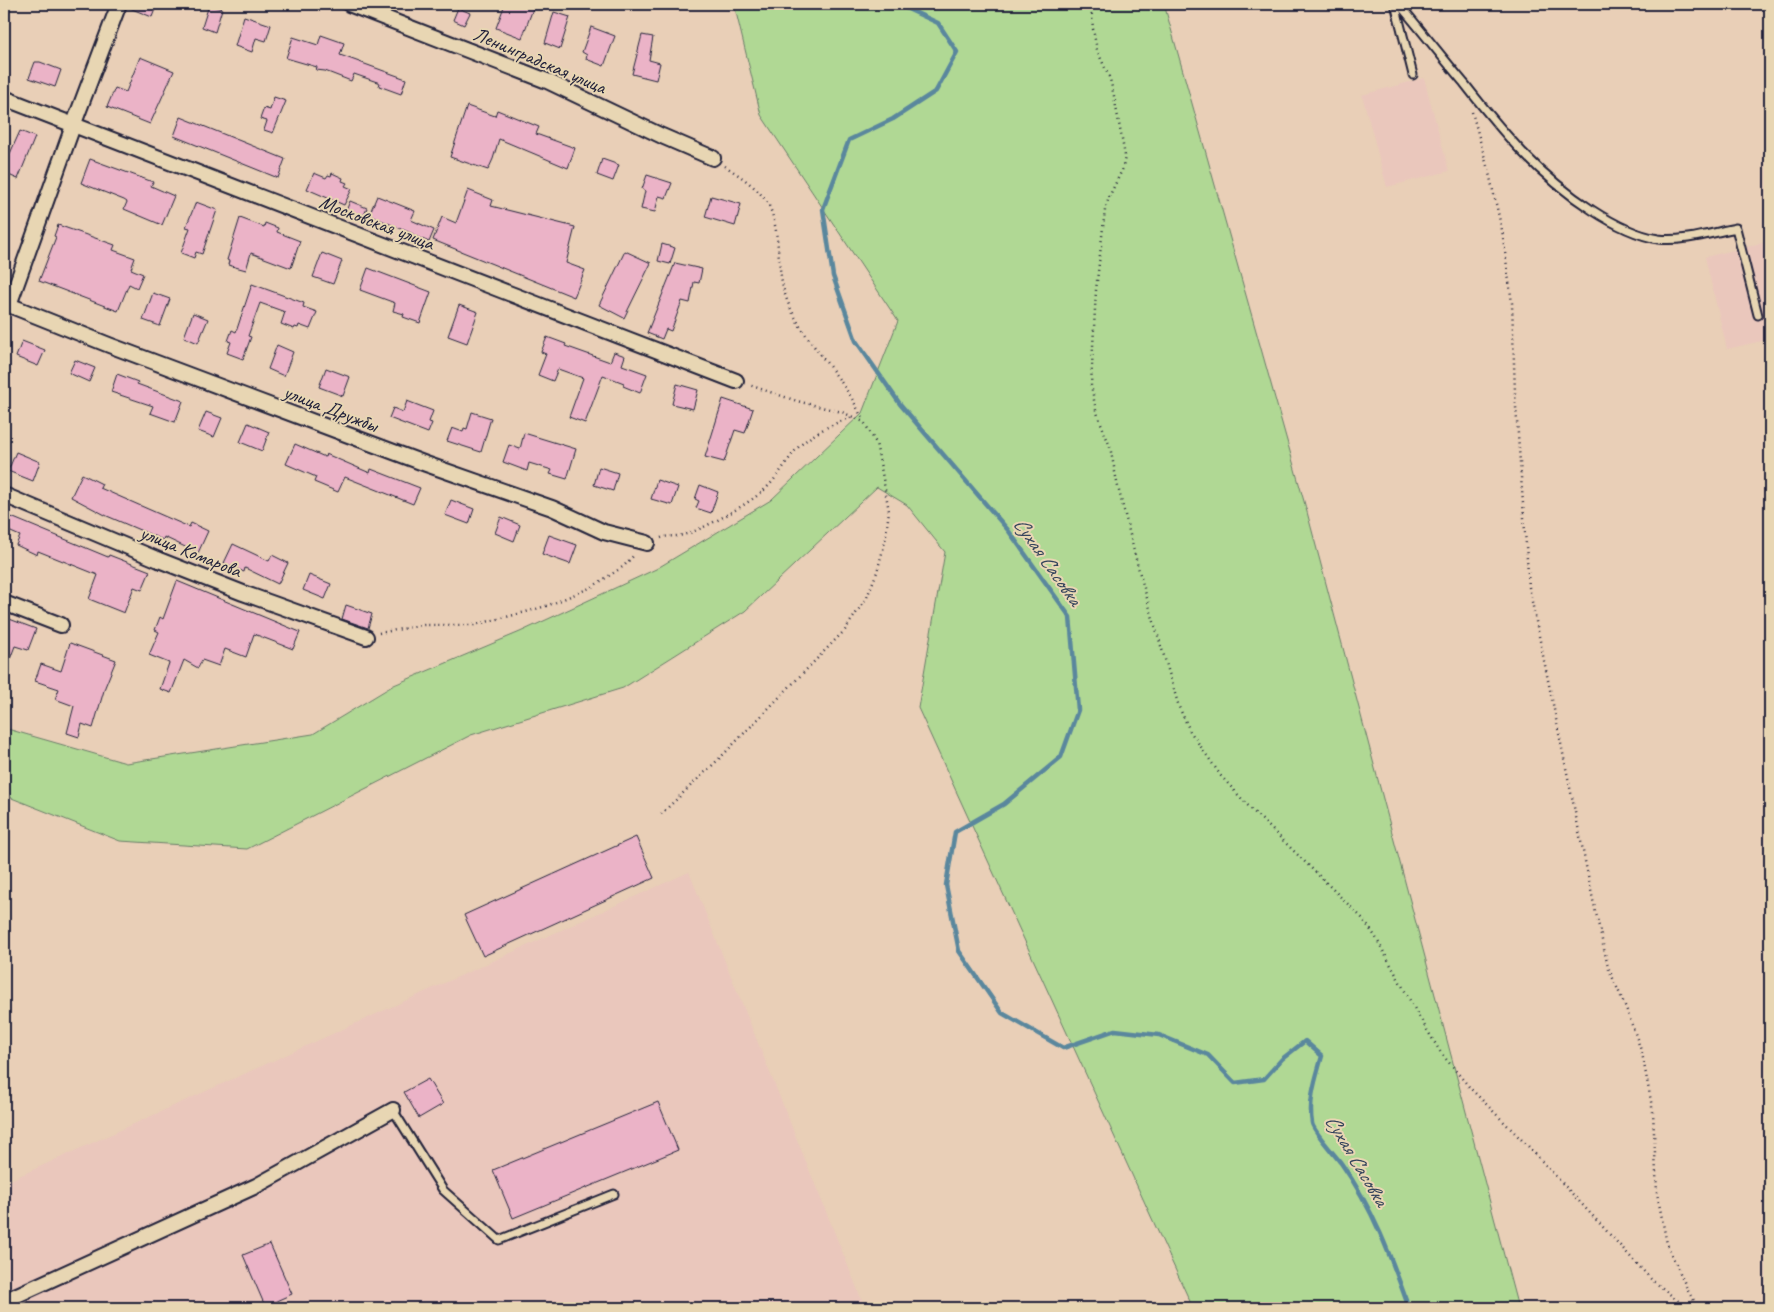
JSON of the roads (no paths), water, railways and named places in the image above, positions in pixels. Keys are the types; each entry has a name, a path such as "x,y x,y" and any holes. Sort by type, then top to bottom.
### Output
{"street":[{"path":"6,304 119,4"},
{"name":"Ленинградская улица","path":"349,4 547,81 662,136 714,158"},
{"name":"Московская улица","path":"4,98 736,381"},
{"name":"улица Дружбы","path":"6,304 118,349 426,464 552,508 604,532 647,543"},
{"name":"улица Комарова","path":"4,495 243,593 366,637"},
{"path":"4,604 61,625"},
{"path":"4,1301 256,1186 393,1110"}],"lane":[{"path":"1395,4 1413,76"},
{"path":"1399,4 1497,126 1529,159 1555,182 1611,222 1639,234 1659,239 1682,239 1736,228 1758,315"},
{"path":"393,1110 443,1190 499,1240 614,1194"}],"waterway":[{"name":"Сухая Сасовка","path":"897,4 938,23 957,52 936,91 893,119 849,140 823,209 833,276 856,341 900,404 1008,530 1070,617 1078,710 1061,757 1004,804 955,832 946,885 959,951 1002,1013 1063,1048 1115,1030 1159,1035 1208,1055 1235,1083 1264,1079 1282,1059 1305,1041 1322,1056 1312,1097 1311,1114 1313,1127 1341,1163 1363,1197 1388,1252 1409,1308"}]}
